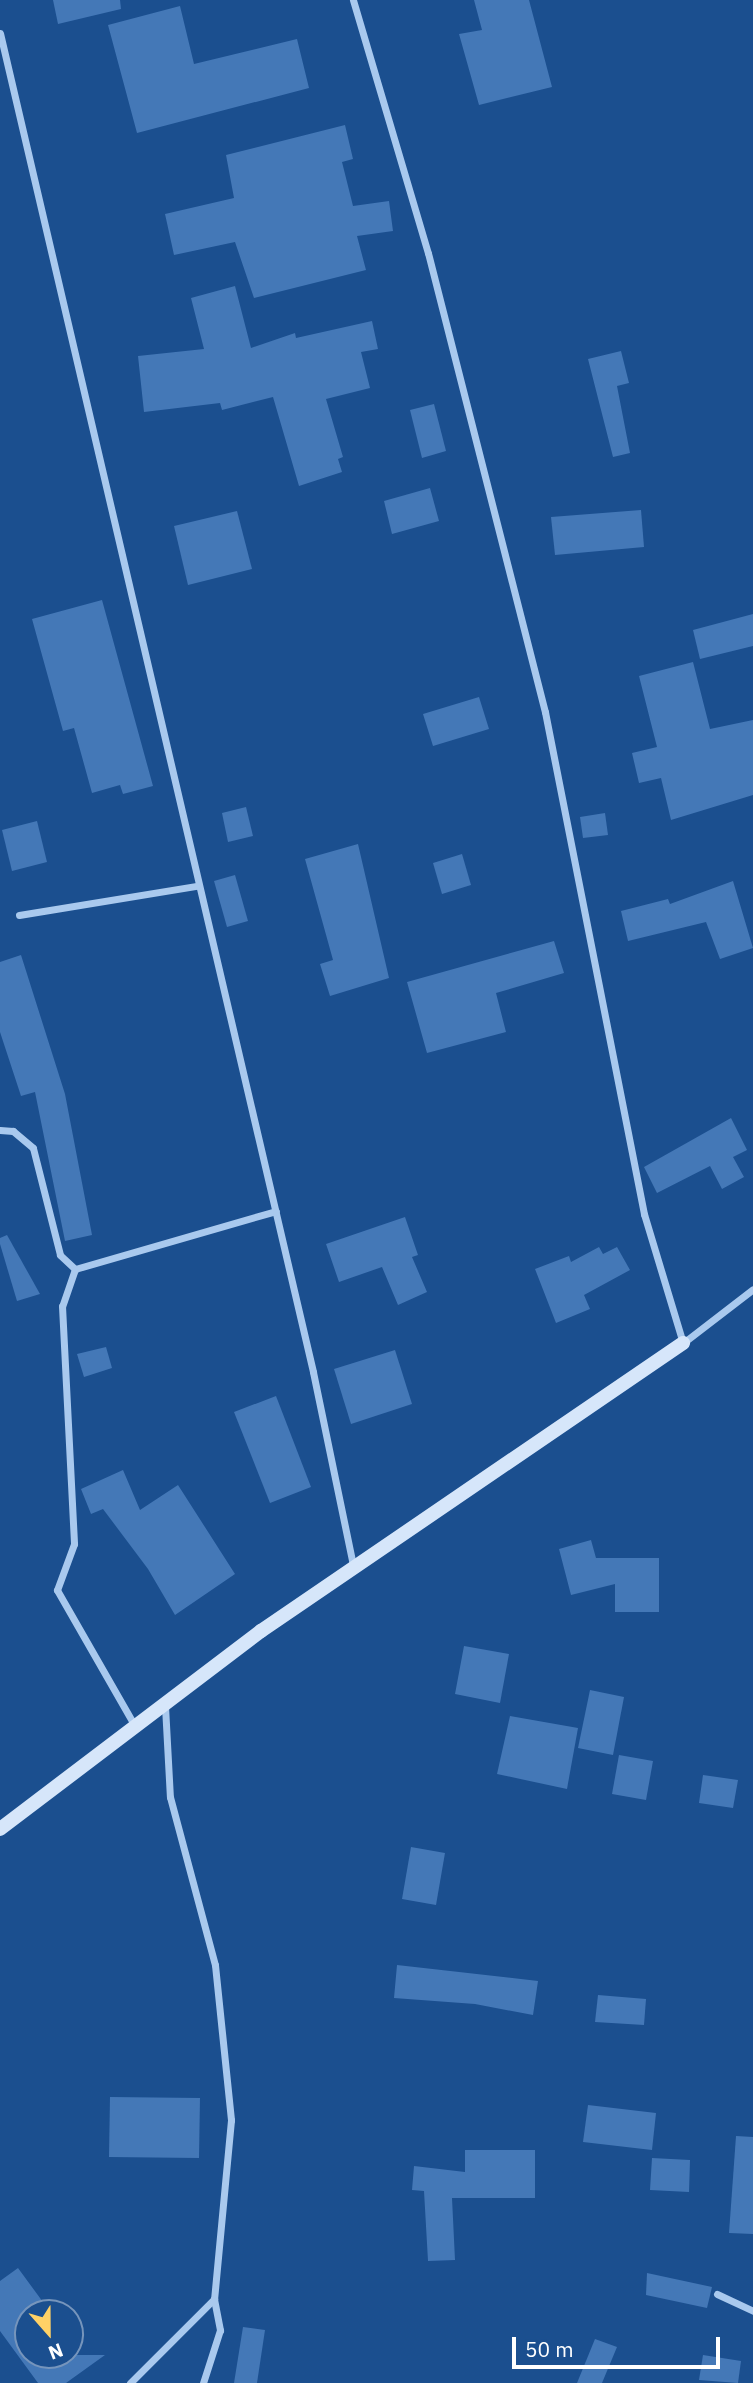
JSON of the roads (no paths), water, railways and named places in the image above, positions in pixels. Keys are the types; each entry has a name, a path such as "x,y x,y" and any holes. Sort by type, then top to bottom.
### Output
{"street":[{"path":"353,0 428,253 545,712 644,1214 683,1343"},
{"path":"0,33 197,886 276,1211 353,1566"},
{"path":"19,915 197,886"},
{"path":"0,1130 13,1130 33,1148 60,1255 75,1269"},
{"path":"75,1269 276,1211"},
{"path":"75,1269 62,1306 74,1545 57,1590 136,1729"},
{"path":"0,1829 353,1566 683,1343 753,1289"},
{"path":"165,1706 170,1797 215,1965 231,2120 214,2299 220,2330 202,2383"},
{"path":"717,2294 753,2311"},
{"path":"130,2383 214,2299"}]}
